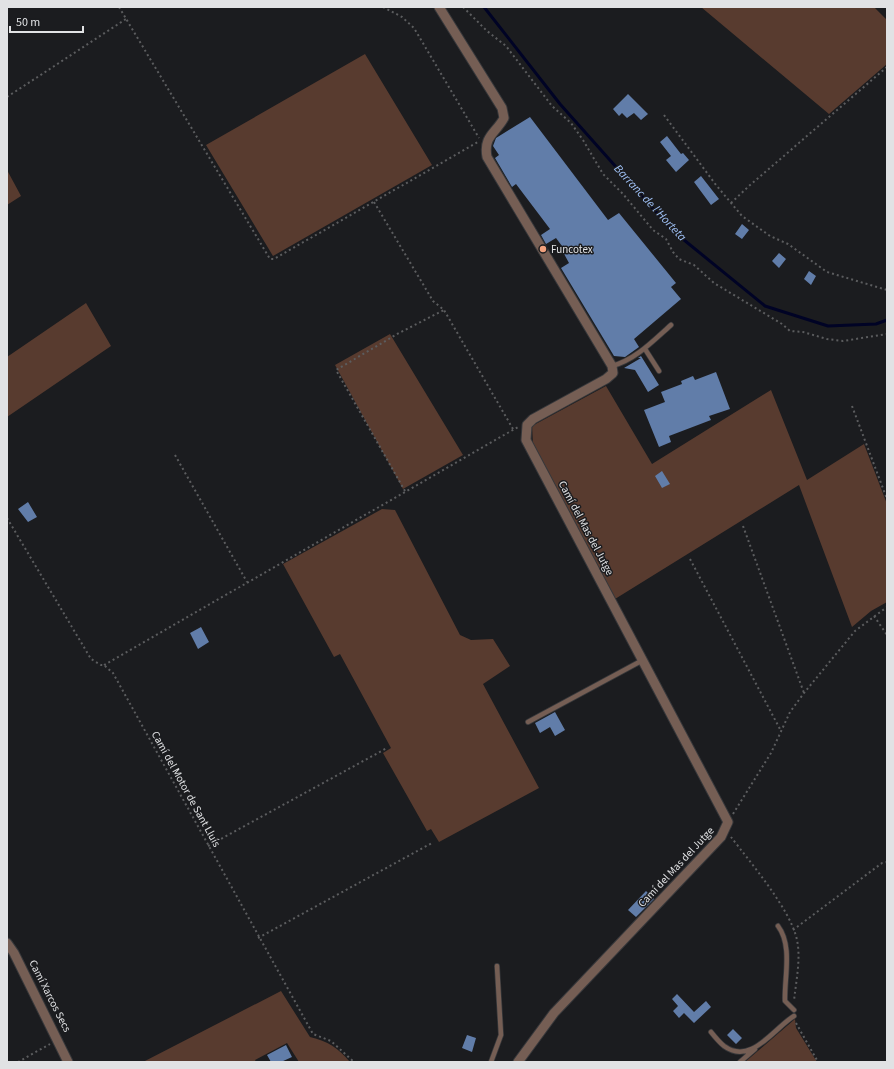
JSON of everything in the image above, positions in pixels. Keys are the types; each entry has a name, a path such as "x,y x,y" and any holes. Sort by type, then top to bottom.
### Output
{"street":[{"path":"439,7 502,108 504,118 483,144 487,157 612,366 613,373 606,379 532,419 527,425"},
{"name":"Camí del Mas del Jutge","path":"518,1062 554,1013 721,837 728,822 526,440 527,425"},
{"name":"Camí Xarcos Secs","path":"7,943 14,953 68,1062"}],"lane":[{"path":"612,366 622,363 645,348 671,325"},
{"path":"645,348 659,371"},
{"path":"528,722 643,660"},
{"path":"778,926 782,931 786,946 785,1002 794,1010"},
{"path":"491,1062 501,1035 497,966"},
{"path":"740,1062 787,1020 794,1016"},
{"path":"711,1032 724,1046 735,1051 746,1051 756,1048"}],"path":[{"path":"119,7 270,259 274,259 374,202 483,144 414,28 402,17 383,7"},
{"path":"463,7 487,31 506,46 552,106 571,123 603,174 623,194 653,230 666,239 673,252 679,259 694,265 706,277 782,324 790,331 827,339 843,340 887,334"},
{"path":"7,97 126,19"},
{"path":"731,203 754,181 887,67"},
{"path":"664,115 742,216 770,236 788,244 827,272 887,290"},
{"path":"374,202 433,300 444,310 513,429"},
{"path":"405,492 336,370 399,333 444,310"},
{"path":"852,406 887,499"},
{"path":"104,664 513,429 527,425"},
{"path":"175,455 247,582"},
{"name":"Camí del Motor de Sant Lluís","path":"7,518 91,659 101,665 104,664 113,673 312,1034 331,1041 354,1062"},
{"path":"743,526 804,693"},
{"path":"690,559 781,731"},
{"path":"728,822 771,753 790,712 804,693 855,631 887,607"},
{"path":"874,616 887,635"},
{"path":"208,846 387,748"},
{"path":"258,938 432,843"},
{"path":"793,930 882,863 887,862"},
{"path":"18,1062 58,1040"}],"shaded area":[{"path":"701,7 874,7 887,20 887,64 829,114"},
{"path":"365,54 432,165 273,256 206,145"},
{"path":"7,170 21,196 7,205"},
{"path":"86,303 111,346 7,417 7,357"},
{"path":"390,334 463,455 403,489 335,365"},
{"path":"606,386 652,464 771,390 807,480 864,444 887,504 887,602 871,611 852,627 799,485 615,599 533,444 532,426"},
{"path":"382,509 395,510 460,635 471,640 493,639 510,666 483,684 539,788 439,842 431,829 427,831 383,753 391,748 340,654 334,657 283,564"},
{"path":"281,991 310,1037 332,1046 350,1062 299,1062 287,1043 255,1060 256,1062 143,1062"},
{"path":"795,1019 796,1028 817,1062 745,1062"}],"building":[{"path":"628,94 648,114 641,120 634,113 627,118 622,113 619,116 613,109"},
{"path":"530,117 608,220 619,213 676,283 671,287 681,299 634,339 639,347 625,357 614,356 561,268 569,263 563,252 565,250 556,238 546,244 541,235 550,229 516,184 512,187 495,158 499,155 493,146 496,138"},
{"path":"667,136 681,154 683,153 689,160 676,172 666,160 671,156 660,142"},
{"path":"701,176 719,199 711,205 694,182"},
{"path":"742,224 749,230 742,239 735,234"},
{"path":"779,253 786,259 779,268 772,261"},
{"path":"809,271 816,276 811,285 804,279"},
{"path":"641,356 659,385 648,392 635,370 624,368 641,358 638,358"},
{"path":"716,372 730,409 709,416 711,420 669,436 671,442 659,447 644,410 665,402 661,392 682,384 681,381 693,376 695,380"},
{"path":"662,471 670,484 662,488 655,476"},
{"path":"28,502 37,517 28,522 18,509"},
{"path":"201,627 209,642 198,649 190,633"},
{"path":"555,712 565,730 555,736 550,727 540,733 535,723"},
{"path":"646,891 654,899 636,917 628,910"},
{"path":"677,994 694,1012 706,1001 711,1007 694,1023 684,1013 679,1018 673,1011 678,1006 672,999"},
{"path":"733,1029 742,1038 736,1044 727,1035"},
{"path":"467,1035 476,1038 472,1052 462,1048"},
{"path":"286,1045 292,1057 281,1062 271,1062 267,1055"}],"waterway":[{"name":"Barranc de l'Horteta","path":"484,7 560,104 673,231 765,306 828,326 876,324 887,320"}],"place":[{"name":"Funcotex","path":"543,249"}]}
